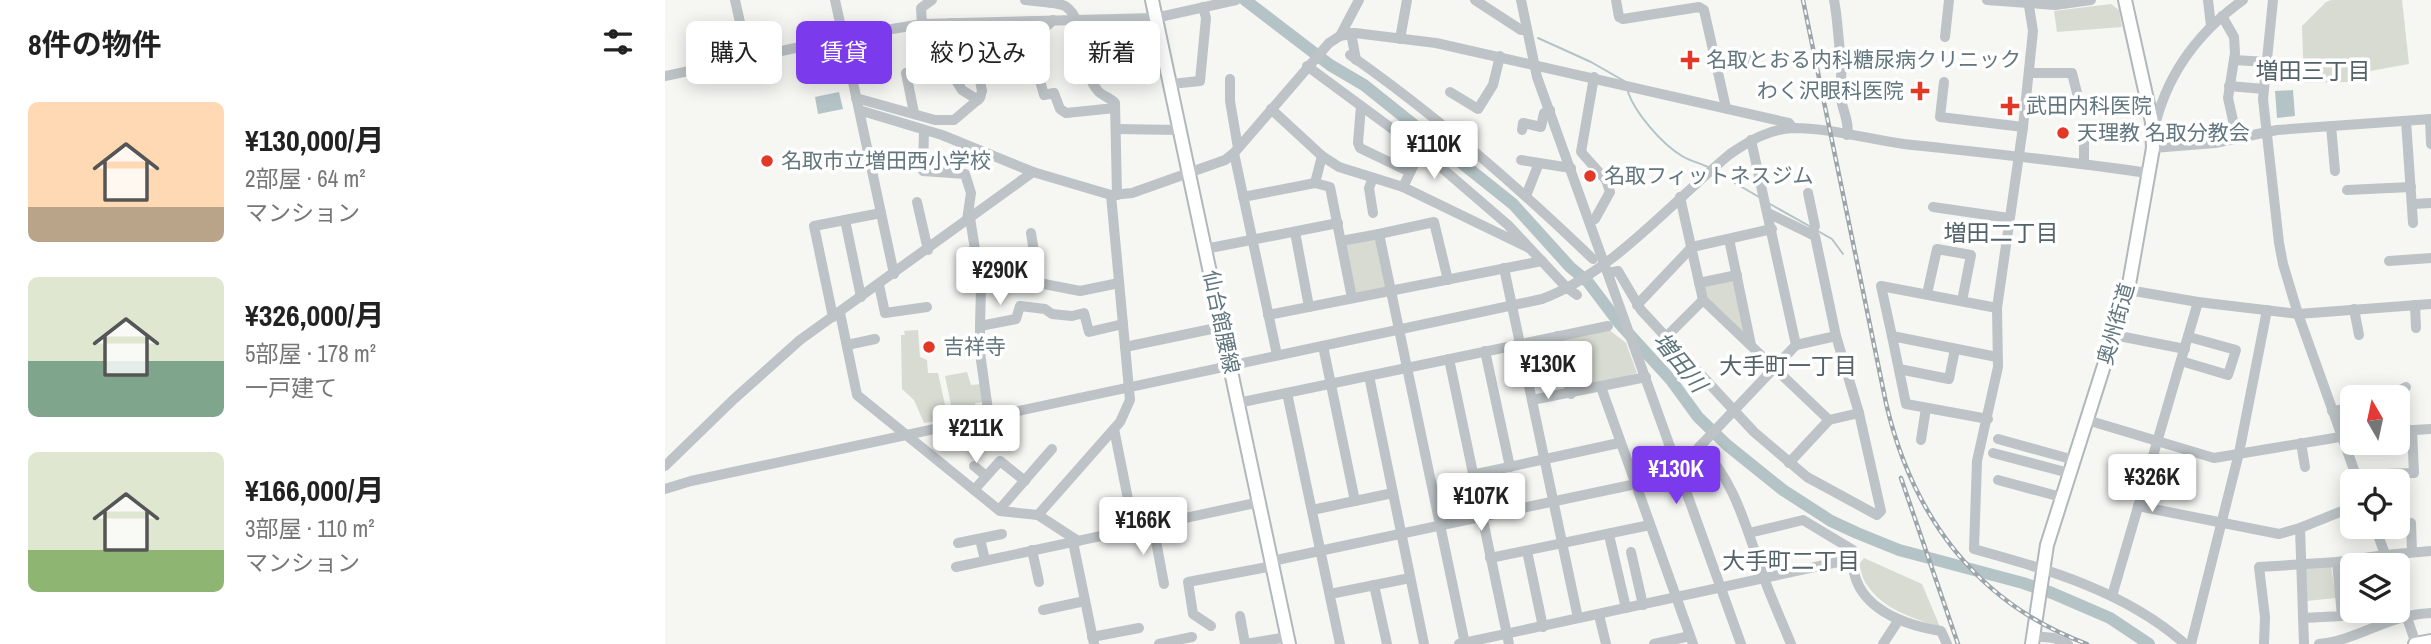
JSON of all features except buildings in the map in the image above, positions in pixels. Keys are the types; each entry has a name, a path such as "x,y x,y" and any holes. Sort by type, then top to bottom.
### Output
{"main road":[{"name":"仙台館腰線","path":"1152,0 1288,640"},
{"name":"奥州街道","path":"2033,640 2046,545 2128,289 2153,141 2148,104 2125,0"},
{"path":"2416,644 2431,641"}],"street":[{"path":"735,0 740,21"},
{"path":"835,0 839,21"},
{"path":"922,21 921,8 932,0"},
{"path":"1025,0 1065,6 1077,19 1088,72 1098,92 1115,103 1114,195 1130,400 1114,429 1038,515"},
{"path":"1340,36 1359,0"},
{"path":"1400,38 1407,0"},
{"path":"1475,0 1521,30 1527,29"},
{"path":"1521,0 1534,64 1601,249 1603,269 1646,377 1741,644"},
{"path":"1616,0 1619,17 1623,19 1702,8 1706,13 1725,108"},
{"path":"1834,0 1838,22 1838,51 1841,58 1841,97 1849,129 1847,135"},
{"path":"1945,37 1949,0"},
{"path":"1987,0 2055,5 2091,0"},
{"path":"2208,0 2211,26"},
{"path":"2243,0 2211,26 2184,57 2164,97 2153,141 2215,143 2266,132 2430,119 2431,144"},
{"path":"2087,420 2214,457 2340,436 2283,264 2266,132 2264,89 2273,0"},
{"path":"1019,21 1156,18 1231,1"},
{"path":"2028,2 2033,31 2029,73 1997,308 1998,368 1977,461 1974,549 2043,570 2112,596 2145,614 2185,644"},
{"path":"1171,85 1200,80 1206,18 1203,7"},
{"path":"2222,16 2234,37 2234,60 2228,98 2237,138"},
{"path":"1050,24 1053,20"},
{"path":"1351,33 1353,58 1458,139 1526,196 1603,269 1618,271 1637,305 1754,432 1807,477 1877,515 1881,511 1859,414 1836,336 1813,231 1808,193"},
{"path":"859,110 942,135 1033,172 1114,195 1148,188 1189,171 1217,164 1236,151 1329,43 1351,33 1436,43 1500,56 1789,123 1793,128"},
{"path":"1450,92 1478,109 1493,85 1500,56"},
{"path":"1717,65 1756,57"},
{"path":"2234,60 2267,62"},
{"path":"1308,65 1421,150 1509,225 1577,295"},
{"path":"665,76 686,71"},
{"path":"2029,73 2072,74 2078,97"},
{"path":"1590,221 1595,219 1610,192 1606,180 1580,152 1594,77"},
{"path":"1230,79 1230,101 1243,197 1277,355"},
{"path":"1944,82 1940,117 2023,127"},
{"path":"853,84 894,274"},
{"path":"908,84 913,113"},
{"path":"958,84 978,100"},
{"path":"856,97 935,120 954,120 978,100 982,91 981,84"},
{"path":"1041,84 1044,95 1054,93 1060,109 1066,113 1115,108"},
{"path":"2229,86 2264,89"},
{"path":"2148,104 2156,103 2164,97"},
{"path":"1361,106 1360,148 1410,172"},
{"path":"1271,109 1322,156 1339,167 1403,187 1531,250"},
{"path":"1523,123 1541,127 1544,113 1550,110"},
{"path":"2406,121 2413,223"},
{"path":"2084,126 2084,164"},
{"path":"2330,126 2335,171"},
{"path":"665,489 691,481 1128,386 1542,299 1603,269 1711,169 1751,140 1772,132 1793,128 1823,130 1904,144 2019,155 2148,173"},
{"path":"1116,129 1180,130"},
{"path":"924,130 923,171 965,174 971,192 969,219 981,287 980,353 989,417"},
{"path":"1751,140 1796,345"},
{"path":"1403,187 1421,150"},
{"path":"1315,183 1322,156"},
{"path":"1521,160 1571,168"},
{"path":"1526,196 1539,163"},
{"path":"665,466 782,355 1033,172"},
{"path":"1373,178 1369,188 1373,213"},
{"path":"1243,197 1315,183 1330,187 1352,298"},
{"path":"2347,190 2411,187"},
{"path":"1680,197 1703,300 1829,420"},
{"path":"918,202 928,250"},
{"path":"2412,204 2431,203"},
{"path":"1933,207 2010,218"},
{"path":"1767,209 1813,231"},
{"path":"881,213 814,226 847,345 857,395 999,510 1038,515 1075,541 1093,640 1139,628"},
{"path":"845,220 861,297"},
{"path":"1341,241 1434,222 1448,280"},
{"path":"1205,249 1338,223"},
{"path":"1637,305 1692,247 1772,229"},
{"path":"1294,232 1309,307"},
{"path":"1031,233 1039,283 1080,291 1119,284"},
{"path":"1379,234 1463,644 1508,639 1578,618 1852,559"},
{"path":"1729,239 1751,345"},
{"path":"1584,250 1601,249"},
{"path":"1927,294 1937,249 1971,255 1962,301"},
{"path":"2389,261 2431,258"},
{"path":"1268,314 1542,261"},
{"path":"1504,268 1578,618"},
{"path":"1699,283 1737,275"},
{"path":"879,285 885,313 927,307"},
{"path":"1988,419 1906,404 1881,286 1997,308"},
{"path":"2128,289 2198,302 2298,314 2431,304"},
{"path":"1665,337 1703,300"},
{"path":"2112,596 2198,302"},
{"path":"2415,305 2416,327"},
{"path":"980,326 1016,319 1020,306 1045,309 1052,314 1072,316 1084,313 1089,332 1123,324"},
{"path":"2354,309 2359,335"},
{"path":"2191,644 2239,453 2267,310"},
{"path":"1238,403 1608,326"},
{"path":"1125,347 1221,327"},
{"path":"2114,335 2185,349"},
{"path":"1558,336 1571,394"},
{"path":"1211,626 1193,614 1188,582 1401,533 1636,484 1678,467 1796,345 1836,336"},
{"path":"1892,336 1997,357"},
{"path":"2181,361 2228,375 2236,350 2189,337"},
{"path":"847,345 875,339"},
{"path":"1322,346 1355,501"},
{"path":"1899,369 1949,379 1955,349"},
{"path":"1485,351 1510,467"},
{"path":"1448,359 1508,639"},
{"path":"1369,376 1424,644"},
{"path":"1532,400 1646,377"},
{"path":"1601,387 1691,640 1654,644"},
{"path":"1287,393 1340,644"},
{"path":"1921,440 1926,408"},
{"path":"2332,411 2340,410"},
{"path":"1789,463 1829,420 1859,414"},
{"path":"1114,429 1134,529"},
{"path":"2410,473 2414,473 2412,430 2431,429"},
{"path":"1998,439 2074,460"},
{"path":"1472,475 1619,443"},
{"path":"2301,443 2305,467"},
{"path":"1700,446 1720,468 1737,498 1791,644"},
{"path":"999,510 1052,449"},
{"path":"1993,453 2069,473"},
{"path":"974,489 1000,460 1025,481"},
{"path":"974,466 986,476"},
{"path":"1998,480 2061,497"},
{"path":"1312,510 1393,493"},
{"path":"956,567 1260,502"},
{"path":"2138,506 2279,534 2340,512"},
{"path":"1749,533 1804,520 1853,550 1852,559 1861,591 1873,603 1898,621 1941,631 1947,644"},
{"path":"2411,523 2412,552"},
{"path":"1153,525 1164,584"},
{"path":"1490,558 1650,525"},
{"path":"2300,528 2304,644"},
{"path":"958,543 1002,534"},
{"path":"1609,535 1626,608"},
{"path":"980,538 985,561"},
{"path":"1032,550 1039,582"},
{"path":"1527,551 1543,627"},
{"path":"2403,553 2431,551"},
{"path":"1631,552 1643,605"},
{"path":"2303,618 2342,616 2337,562"},
{"path":"2264,644 2265,617 2259,567 2340,562"},
{"path":"1330,594 1410,578"},
{"path":"1374,585 1387,644"},
{"path":"1044,610 1085,601"},
{"path":"2410,615 2431,613"},
{"path":"1599,615 1606,644"},
{"path":"1240,617 1245,644 1288,640"},
{"path":"1883,644 1898,621"},
{"path":"2319,644 2335,642 2386,623"},
{"path":"2409,623 2416,644"},
{"path":"1159,644 1192,637"},
{"path":"2033,640 2053,638 2068,644"}],"shaded area":[{"path":"2331,0 2402,0 2409,64 2348,75 2349,82 2304,83 2302,26"},
{"path":"2111,4 2119,10 2122,27 2057,32 2054,11"},
{"path":"2293,90 2295,116 2277,118 2275,91"},
{"path":"839,92 843,109 818,114 815,97"},
{"path":"1376,238 1387,285 1384,289 1358,294 1354,291 1345,246 1347,243"},
{"path":"1731,279 1735,281 1746,330 1742,332 1706,299 1704,287"},
{"path":"1608,329 1626,343 1637,373 1579,389 1572,387 1563,342 1567,337"},
{"path":"918,330 920,357 927,360 928,373 938,373 948,419 924,423 914,400 902,389 901,335 905,335 904,331"},
{"path":"967,372 971,385 982,384 984,402 975,403 978,414 954,419 945,376"},
{"path":"1864,558 1922,584 1940,627 1890,607 1874,594 1863,578 1859,564"},
{"path":"2331,566 2336,598 2307,601 2305,568"}],"waterway":[{"name":"増田川","path":"1245,0 1330,65 1364,85 1513,204 1570,267 1588,282 1619,323 1671,380 1698,417 1727,445 1783,490 1831,521 1857,533 1899,550 2052,593 2110,618 2149,644"},
{"path":"1538,38 1591,62 1626,82"},
{"path":"1628,92 1643,118 1666,144 1685,158 1708,167"},
{"path":"1716,172 1759,197"},
{"path":"1770,204 1811,227"},
{"path":"1816,230 1832,239 1843,254"}],"railway":[{"path":"1803,0 1886,403 1913,482 1932,518 1955,550 1981,579 2012,605 2087,644"},
{"path":"1901,478 1958,644"}],"place":[{"name":"名取とおる内科糖尿病クリニック","path":"1690,60"},
{"name":"わく沢眼科医院","path":"1920,91"},
{"name":"武田内科医院","path":"2010,106"},
{"name":"天理教 名取分教会","path":"2063,133"},
{"name":"名取市立増田西小学校","path":"767,161"},
{"name":"名取フィットネスジム","path":"1590,176"},
{"name":"吉祥寺","path":"929,347"}],"district":[{"name":"増田三丁目","path":"2313,71"},
{"name":"増田二丁目","path":"2001,233"},
{"name":"大手町一丁目","path":"1788,366"},
{"name":"大手町二丁目","path":"1791,561"}]}
